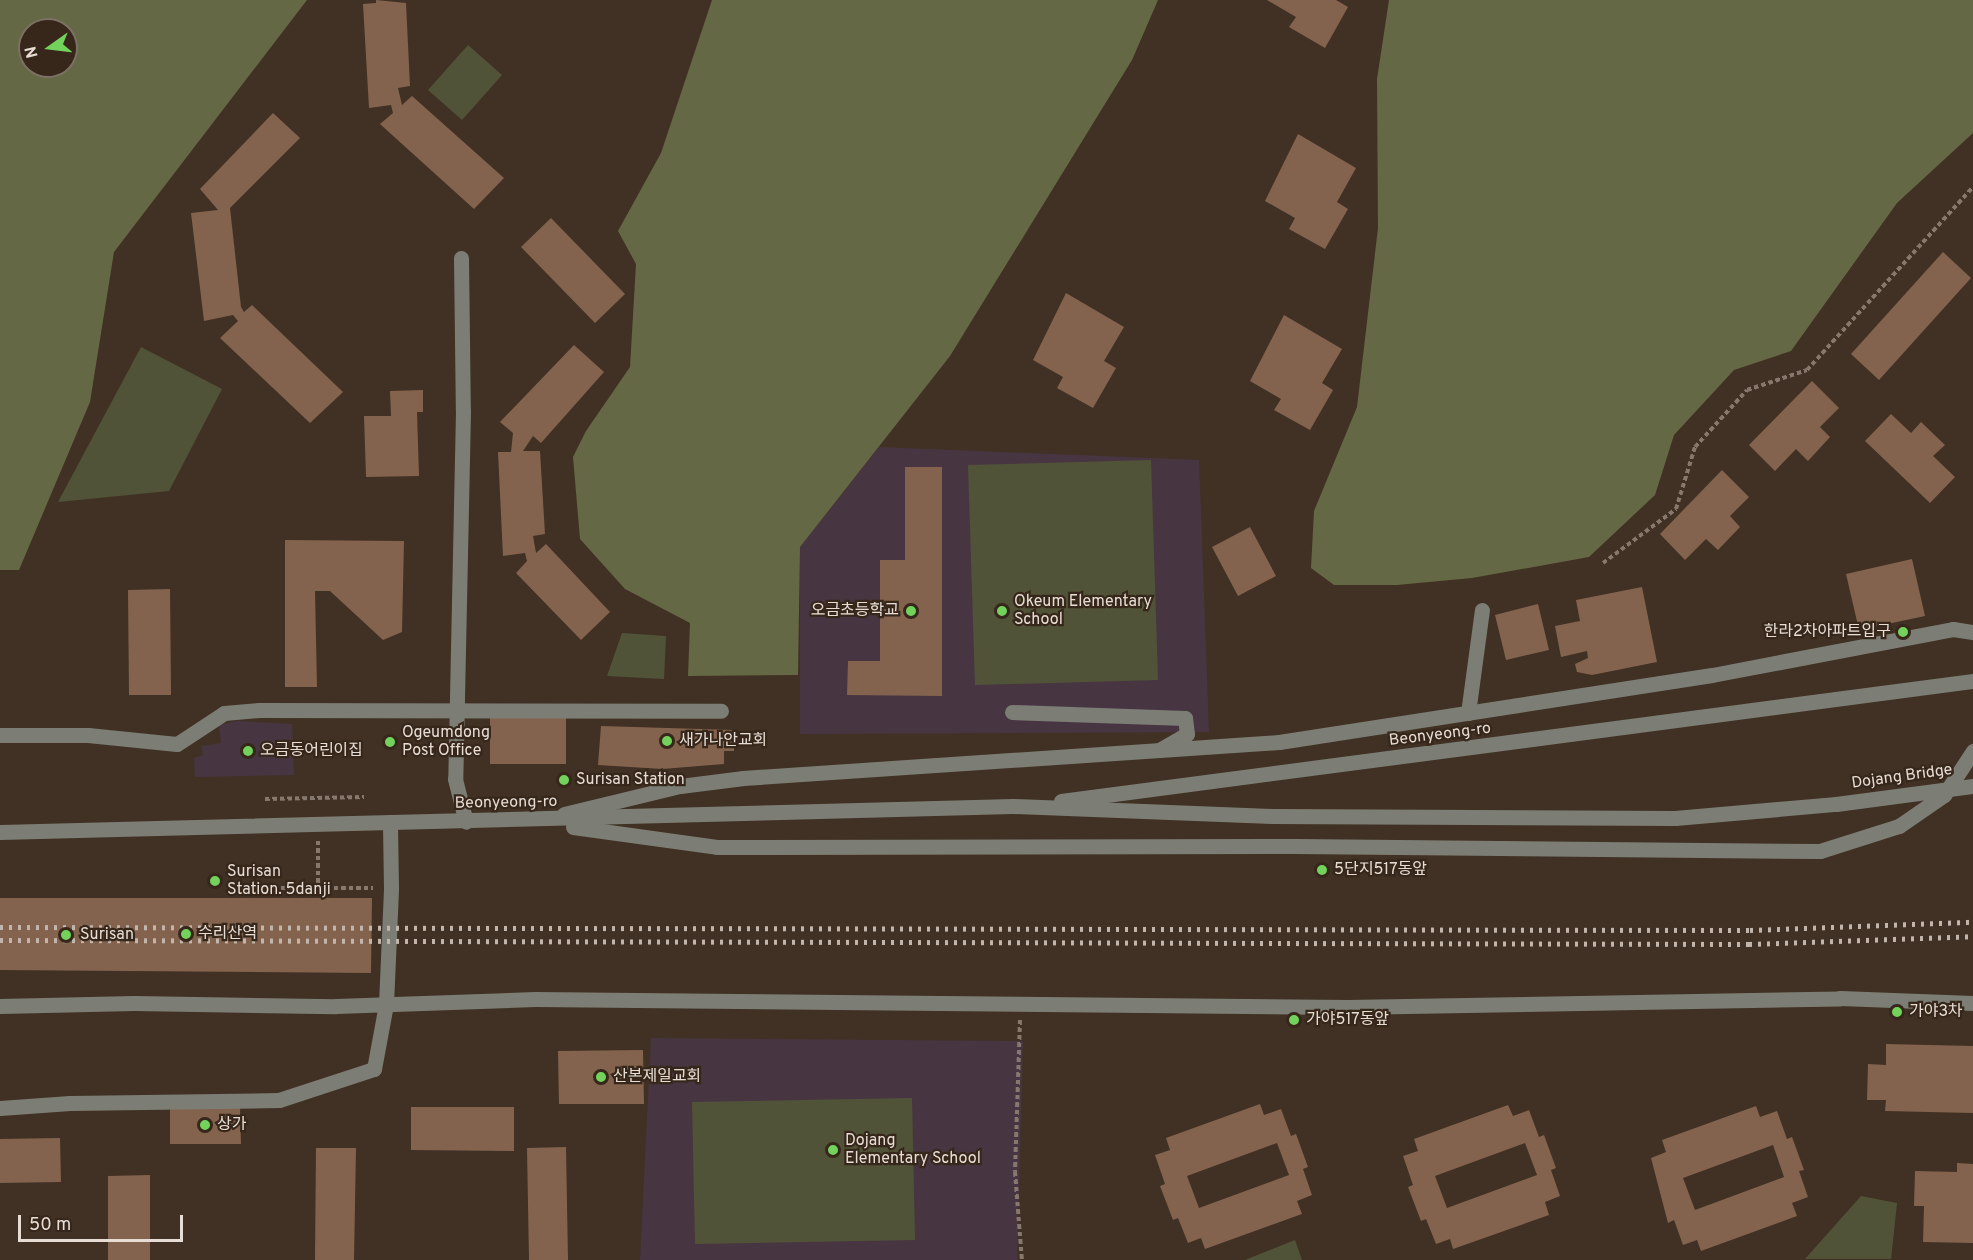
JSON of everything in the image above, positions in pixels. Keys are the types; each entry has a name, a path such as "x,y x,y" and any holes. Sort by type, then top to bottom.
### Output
{"street":[{"path":"461,258 459,712 455,779 466,822"},
{"path":"1468,713 1482,610"},
{"path":"532,821 680,786 743,778 1154,753 1279,742 1713,675 1953,629 1973,621"},
{"path":"1953,629 1973,632"},
{"name":"Beonyeong-ro","path":"1013,806 1871,697 1973,681"},
{"path":"0,735 88,735 177,744 224,713 259,710 721,711"},
{"path":"1012,712 1185,718 1187,734 1154,753"},
{"path":"532,821 717,847 1295,846 1820,850 1899,826 1944,795 1973,752"},
{"name":"Dojang Bridge","path":"1836,804 1973,786"},
{"name":"Beonyeong-ro","path":"0,832 390,822 532,821 1013,806 1272,816 1675,819 1836,804"},
{"path":"0,1108 70,1103 279,1100 374,1069 386,1004 391,888 390,822"},
{"path":"0,1006 386,1004 535,999 1503,1007 1840,998 1973,1003"}],"path":[{"path":"1603,563 1676,509 1695,447 1747,390 1807,370 1973,187"},
{"path":"265,799 364,797"},
{"path":"274,888 391,888"},
{"path":"1021,1004 1015,1172 1022,1260"}],"shaded area":[{"name":"Okeum Elementary School","path":"879,447 1199,460 1209,732 800,734 800,547"},
{"name":"오금동어린이집","path":"236,721 292,724 294,775 195,777 194,758 203,755 201,746 221,743 219,725"},
{"name":"Dojang Elementary School","path":"651,1038 1023,1041 1017,1260 640,1260"}],"green space":[{"path":"0,0 307,0 114,252 90,402 19,570 0,570"},
{"path":"712,0 1158,0 1132,60 950,356 800,547 798,675 688,676 690,623 625,589 580,539 573,457 586,431 630,367 636,264 618,231 661,153"},
{"path":"1389,0 1973,0 1973,133 1897,203 1791,351 1734,370 1674,435 1655,495 1589,557 1472,578 1397,585 1334,585 1311,568 1314,511 1357,407 1378,228 1377,79"},
{"path":"468,45 502,75 462,120 428,90"},
{"path":"141,347 222,389 169,491 58,502"},
{"path":"1151,460 1158,680 975,685 968,465"},
{"path":"622,633 666,636 664,679 607,676"},
{"path":"912,1098 915,1240 695,1244 692,1102"},
{"path":"1861,1196 1897,1203 1891,1259 1805,1259"},
{"path":"1295,1240 1302,1260 1245,1260"}],"building":[{"path":"376,0 406,3 410,86 398,88 402,105 412,96 504,178 474,209 380,124 393,113 391,105 369,108 363,4 376,3"},
{"path":"1267,0 1336,0 1348,7 1325,48 1289,27 1296,17"},
{"path":"273,113 300,138 230,208 241,307 244,312 252,305 343,392 310,423 220,338 238,321 233,315 204,321 191,213 218,210 200,189"},
{"path":"1298,134 1356,168 1337,202 1348,209 1325,249 1289,229 1295,218 1265,201"},
{"path":"551,218 625,294 595,323 521,247"},
{"path":"1943,252 1971,278 1879,380 1851,354"},
{"path":"1066,293 1124,327 1104,361 1116,368 1093,408 1057,388 1063,377 1033,360"},
{"path":"1284,315 1342,349 1322,383 1333,390 1310,430 1274,410 1281,399 1250,381"},
{"path":"574,345 604,372 541,443 533,436 523,451 540,451 545,534 533,536 536,553 546,544 610,612 581,640 516,573 527,561 525,553 503,556 498,452 511,452 513,433 500,422"},
{"path":"1812,381 1839,408 1820,427 1830,437 1808,461 1796,449 1775,471 1749,445"},
{"path":"423,390 423,412 417,412 419,476 366,477 364,416 391,416 390,391"},
{"path":"1891,414 1911,433 1921,422 1945,445 1933,456 1955,477 1930,503 1865,441"},
{"name":"오금초등학교","path":"905,467 942,467 942,696 847,695 848,661 880,661 880,560 905,560"},
{"path":"1722,470 1749,497 1730,516 1740,527 1718,550 1706,539 1685,560 1660,534"},
{"path":"1250,527 1276,576 1238,596 1212,547"},
{"path":"285,540 404,541 402,632 383,640 330,591 315,591 317,687 285,687"},
{"path":"1912,559 1925,616 1859,630 1846,574"},
{"path":"1642,587 1657,662 1592,675 1577,672 1575,664 1588,658 1587,651 1561,657 1555,626 1580,621 1576,600"},
{"path":"170,589 171,695 129,695 128,590"},
{"path":"1538,604 1549,650 1506,660 1495,615"},
{"path":"490,718 566,718 566,764 490,764"},
{"name":"새가나안교회","path":"601,726 734,730 734,751 724,751 724,764 662,769 598,765"},
{"name":"수리산역","path":"0,898 372,898 371,973 0,970"},
{"path":"1886,1044 1973,1046 1973,1113 1885,1111 1886,1100 1867,1100 1868,1064 1886,1065"},
{"name":"산본제일교회","path":"643,1050 644,1104 559,1104 558,1051"},
{"path":"1260,1104 1264,1115 1281,1109 1291,1136 1296,1134 1308,1167 1303,1169 1312,1195 1297,1201 1302,1214 1205,1249 1201,1238 1188,1243 1178,1218 1173,1220 1160,1186 1165,1184 1155,1155 1170,1150 1166,1138","holes":["1277,1143 1289,1175 1199,1208 1187,1176"]},
{"name":"상가","path":"240,1105 241,1144 170,1144 170,1106"},
{"path":"1508,1105 1513,1116 1529,1110 1539,1137 1544,1135 1556,1168 1551,1170 1560,1196 1545,1202 1549,1215 1453,1249 1450,1239 1436,1244 1426,1219 1421,1221 1408,1187 1413,1185 1403,1156 1418,1151 1414,1139","holes":["1525,1143 1537,1175 1447,1208 1435,1176"]},
{"path":"1756,1106 1760,1117 1777,1111 1787,1139 1792,1137 1804,1170 1799,1171 1808,1197 1792,1203 1797,1216 1701,1251 1697,1240 1683,1245 1674,1220 1668,1223 1651,1158 1666,1152 1662,1140","holes":["1773,1145 1784,1177 1695,1210 1683,1178"]},
{"path":"411,1107 514,1107 514,1151 411,1150"},
{"path":"60,1138 61,1182 0,1183 0,1139"},
{"path":"566,1147 568,1260 529,1260 527,1148"},
{"path":"316,1148 356,1148 354,1260 315,1260"},
{"path":"1957,1163 1973,1164 1973,1243 1923,1242 1924,1206 1914,1206 1915,1171 1957,1172"},
{"path":"150,1175 150,1260 108,1260 108,1176"}],"railway":[{"path":"0,927 1750,930 1973,922"},
{"path":"0,940 1749,944 1973,936"}],"place":[{"name":"오금초등학교","path":"911,611"},
{"name":"Okeum Elementary School","path":"1002,611"},
{"name":"한라2차아파트입구","path":"1903,632"},
{"name":"새가나안교회","path":"667,741"},
{"name":"Ogeumdong Post Office","path":"390,742"},
{"name":"오금동어린이집","path":"248,751"},
{"name":"Surisan Station","path":"564,780"},
{"name":"5단지517동앞","path":"1322,870"},
{"name":"Surisan Station. 5danji","path":"215,881"},
{"name":"수리산역","path":"186,934"},
{"name":"Surisan","path":"66,935"},
{"name":"가야3차","path":"1897,1012"},
{"name":"가야517동앞","path":"1294,1020"},
{"name":"산본제일교회","path":"601,1077"},
{"name":"상가","path":"205,1125"},
{"name":"Dojang Elementary School","path":"833,1150"}]}
